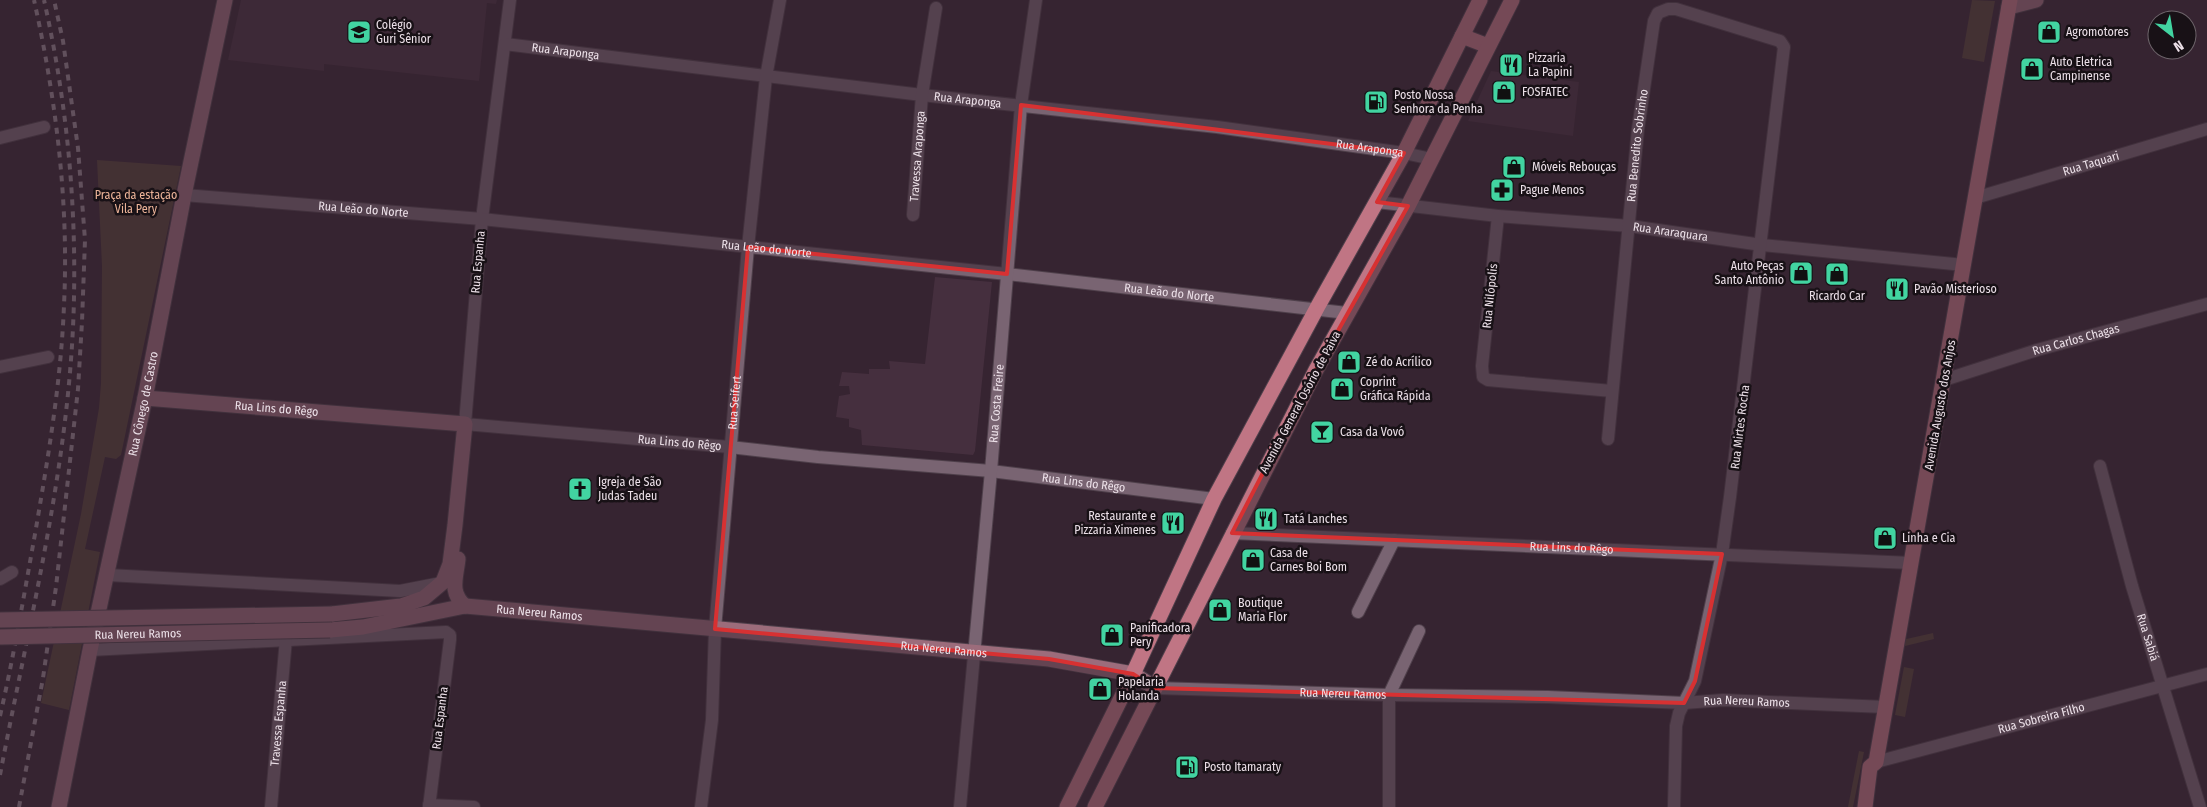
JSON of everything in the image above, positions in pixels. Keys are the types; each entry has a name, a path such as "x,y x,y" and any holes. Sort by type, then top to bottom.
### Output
{"main road":[{"path":"1067,807 1133,674 1214,499 1316,310 1404,153 1480,0"},
{"name":"Avenida General Osório de Paiva","path":"1095,807 1316,370 1408,206 1512,0"},
{"name":"Avenida Augusto dos Anjos","path":"1865,807 1870,767 1876,762 2009,4"},
{"path":"1462,36 1488,46"}],"street":[{"name":"Rua Cônego de Castro","path":"59,807 90,650 108,576 145,398 184,195 225,0"},
{"name":"Rua Espanha","path":"443,582 450,564 455,525 482,219 510,0"},
{"name":"Rua Seifert","path":"701,807 712,720 715,628 748,247 766,77 780,0"},
{"name":"Rua Costa Freire","path":"960,807 991,471 1021,105 1036,0"},
{"path":"2009,4 2036,0"},
{"name":"Travessa Araponga","path":"912,215 922,95 936,8"},
{"name":"Rua Benedito Sobrinho","path":"1608,439 1638,129 1656,15 1668,9 1676,10 1782,42"},
{"name":"Rua Mirtes Rocha","path":"1674,807 1676,726 1684,703 1695,681 1722,554 1742,413 1784,47 1782,42"},
{"name":"Rua Araponga","path":"504,44 766,77 1217,127 1404,153 1432,159"},
{"path":"0,138 44,127"},
{"name":"Rua Taquari","path":"1975,198 2207,129"},
{"name":"Rua Leão do Norte","path":"184,195 482,219 1008,274 1347,313"},
{"name":"Rua Araraquara","path":"1377,202 1498,216 1630,226 1762,245 1964,265"},
{"name":"Rua Nilópolis","path":"1498,216 1482,366 1483,377 1488,380 1612,391"},
{"name":"Rua Carlos Chagas","path":"1944,380 2037,350 2207,304"},
{"path":"0,367 48,357"},
{"name":"Rua Lins do Rêgo","path":"145,398 465,424 991,471 1214,499"},
{"name":"Rua Sabiá","path":"2100,466 2132,586 2200,807"},
{"name":"Rua Espanha","path":"455,525 458,555 454,592 458,600 465,606"},
{"name":"Rua Lins do Rêgo","path":"1232,534 1911,562"},
{"path":"1358,612 1394,540"},
{"path":"0,579 12,572"},
{"path":"108,576 400,591 443,582"},
{"name":"Rua Nereu Ramos","path":"0,620 332,614 401,606 424,598 443,582"},
{"name":"Rua Nereu Ramos","path":"0,637 330,630 363,627 465,606 1049,659 1133,674 1155,688 1684,703 1722,700 1885,706"},
{"path":"1389,807 1389,695 1419,631"},
{"name":"Rua Espanha","path":"429,806 450,640 450,635 446,632"},
{"name":"Rua Nereu Ramos","path":"90,650 446,632"},
{"name":"Travessa Espanha","path":"271,807 286,639"},
{"name":"Rua Sobreira Filho","path":"1876,762 2207,674"},
{"path":"429,806 474,807"}],"highlighted area":[{"path":"1021,105 1404,153 1377,202 1408,206 1316,370 1232,533 1722,554 1695,681 1684,703 1155,688 1133,674 1049,659 715,629 748,247 1007,274"}],"shaded area":[{"name":"Colégio Guri Sênior","path":"241,0 497,0 496,4 487,3 479,81 324,64 324,71 228,60"},
{"path":"1491,71 1579,82 1573,136 1468,121"},
{"path":"935,277 992,282 975,451 973,455 862,445 861,430 849,427 849,419 836,417 839,396 850,394 849,386 839,386 842,372 869,374 869,369 890,369 889,361 925,364"}],"green space":[{"path":"1972,0 1995,1 1984,62 1962,58"},
{"name":"Praça da estação Vila Pery","path":"97,160 181,166 121,455 116,459 105,457 85,549 100,552 69,710 41,703 81,514 99,408 102,266"},
{"path":"1933,633 1934,639 1901,647 1902,640"},
{"path":"1904,667 1914,669 1905,717 1895,715"},
{"path":"1859,751 1864,752 1853,807 1848,807"}],"railway":[{"path":"0,716 19,625 49,448 60,363 64,305 65,228 63,190 49,75 34,0"},
{"path":"0,775 47,537 57,477 71,357 74,297 71,185 64,111 44,0"},
{"path":"19,807 43,678 56,587 78,389 82,322 85,240 78,148 63,41 54,0"}],"place":[{"name":"Colégio Guri Sênior","path":"359,32"},
{"name":"Agromotores","path":"2049,32"},
{"name":"Pizzaria La Papini","path":"1511,65"},
{"name":"Auto Eletrica Campinense","path":"2032,69"},
{"name":"FOSFATEC","path":"1504,92"},
{"name":"Posto Nossa Senhora da Penha","path":"1376,102"},
{"name":"Móveis Rebouças","path":"1514,167"},
{"name":"Pague Menos","path":"1502,190"},
{"name":"Auto Peças Santo Antônio","path":"1801,273"},
{"name":"Ricardo Car","path":"1837,274"},
{"name":"Pavão Misterioso","path":"1897,289"},
{"name":"Zé do Acrílico","path":"1349,362"},
{"name":"Coprint Gráfica Rápida","path":"1342,389"},
{"name":"Casa da Vovó","path":"1322,432"},
{"name":"Igreja de São Judas Tadeu","path":"580,489"},
{"name":"Tatá Lanches","path":"1266,519"},
{"name":"Restaurante e Pizzaria Ximenes","path":"1173,523"},
{"name":"Linha e Cia","path":"1885,538"},
{"name":"Casa de Carnes Boi Bom","path":"1253,560"},
{"name":"Boutique Maria Flor","path":"1220,610"},
{"name":"Panificadora Pery","path":"1112,635"},
{"name":"Papelaria Holanda","path":"1100,689"},
{"name":"Posto Itamaraty","path":"1187,767"}]}
